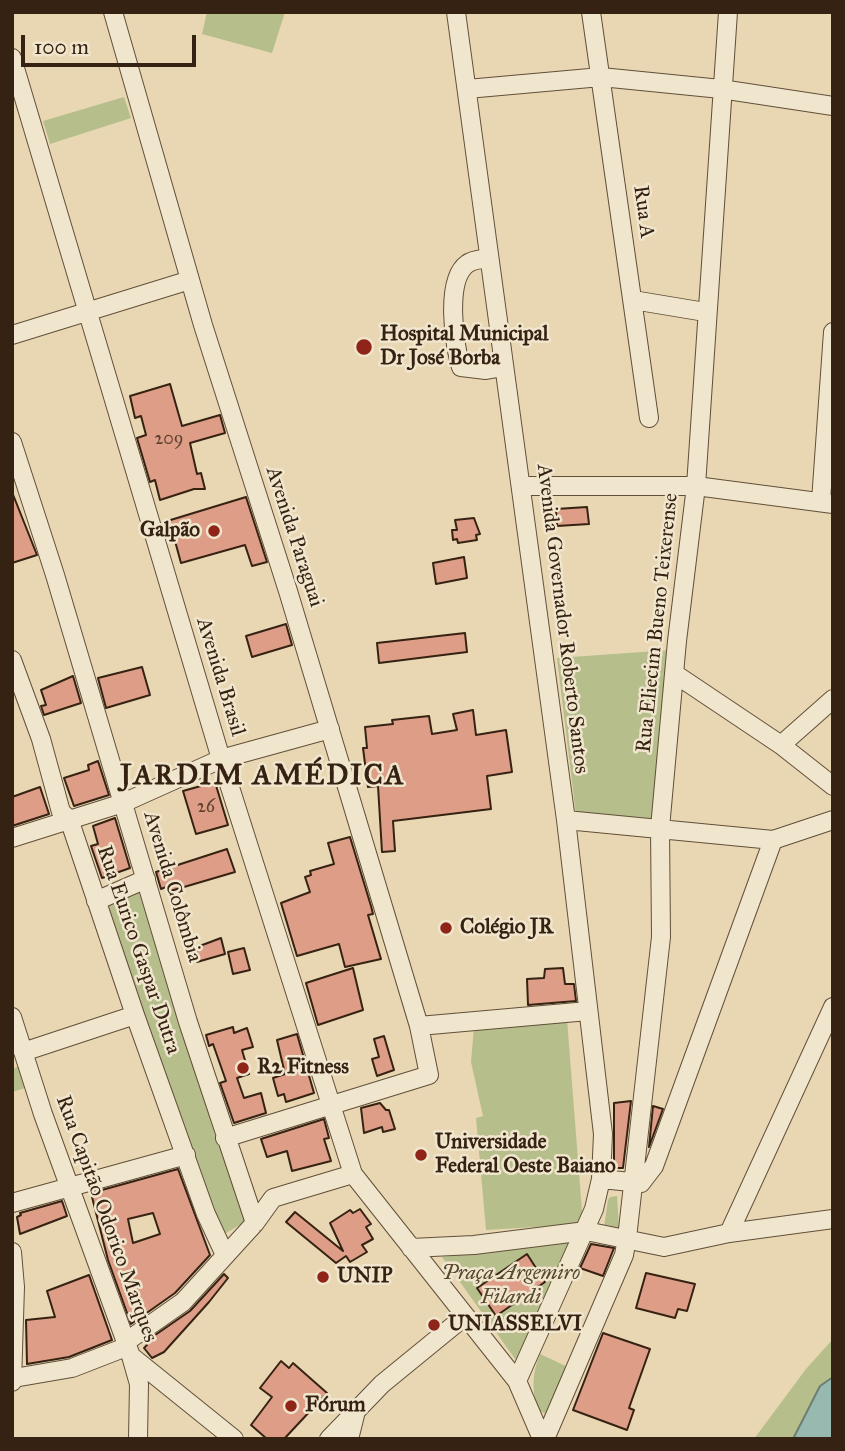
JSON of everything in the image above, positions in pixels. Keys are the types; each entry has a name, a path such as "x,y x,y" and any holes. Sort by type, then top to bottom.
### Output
{"street":[{"name":"Avenida Paraguai","path":"113,12 190,279 330,729 414,1017 419,1026 429,1075 331,1107"},
{"name":"Avenida Governador Roberto Santos","path":"456,12 566,820 603,1134 601,1179 586,1231 517,1381"},
{"name":"Rua A","path":"592,12 649,418"},
{"name":"Rua Eliecim Bueno Teixerense","path":"544,1439 624,1255 627,1238 662,937 660,828 696,486 705,312 728,12"},
{"name":"Avenida Brasil","path":"12,58 221,759 353,1174 517,1381 544,1439"},
{"path":"467,89 601,77 721,89 833,106"},
{"path":"488,258 468,262 459,272 454,294 455,347 461,367 486,370 503,367"},
{"path":"12,335 190,279"},
{"path":"633,300 650,300 705,312"},
{"path":"522,486 696,486 827,503 833,332"},
{"name":"Avenida Colômbia","path":"12,442 15,462 225,1138 255,1223"},
{"name":"Rua Eurico Gaspar Dutra","path":"12,660 41,739 61,812 69,819 135,1015 225,1255"},
{"path":"675,674 780,745 833,786"},
{"path":"780,745 833,699"},
{"path":"12,838 123,803 221,759 330,729"},
{"path":"566,820 773,840 833,820"},
{"path":"601,1179 641,1183 648,1176 667,1137 719,982 773,840"},
{"path":"96,901 146,879"},
{"path":"729,1233 833,1007"},
{"path":"419,1026 588,1011"},
{"path":"20,1060 135,1015"},
{"name":"Rua Capitão Odorico Marques","path":"12,1017 20,1060 72,1187 139,1384 138,1439"},
{"path":"225,1138 331,1107"},
{"path":"12,1203 186,1156"},
{"path":"129,1351 130,1339 183,1302 255,1223 273,1198 353,1174"},
{"path":"411,1248 474,1245 586,1231 664,1247 729,1233 833,1219"},
{"path":"12,1252 13,1380 72,1368 129,1351"},
{"path":"329,1439 382,1384 464,1317"},
{"path":"129,1351 234,1439"},
{"path":"349,1439 355,1415"}],"green space":[{"path":"207,12 285,12 272,53 202,34"},
{"path":"124,97 131,118 50,144 43,121"},
{"path":"671,650 657,822 576,815 557,658"},
{"path":"141,890 216,1139 246,1216 245,1222 226,1233 220,1230 105,908"},
{"path":"567,1019 583,1224 486,1230 476,1118 483,1116 471,1062 474,1027"},
{"path":"18,1066 25,1088 12,1092 12,1070"},
{"path":"617,1196 619,1228 604,1227 608,1200"},
{"name":"Praça Argemiro Filardi","path":"574,1240 518,1363 442,1257"},
{"path":"833,1339 833,1401 803,1439 754,1439 806,1369"},
{"path":"540,1354 568,1367 547,1415 537,1409 534,1394 535,1368"}],"water":[{"path":"833,1377 833,1439 793,1439 820,1386"}],"building":[{"path":"170,384 182,426 220,415 225,433 190,443 197,474 201,473 205,489 194,489 160,500 155,480 150,482 137,438 146,435 141,416 135,418 130,396"},
{"path":"12,492 37,555 12,563"},
{"name":"Galpão","path":"246,497 267,562 252,566 245,545 181,563 175,541 171,543 164,522"},
{"path":"587,507 589,524 557,526 556,509"},
{"path":"474,518 480,534 476,535 477,540 458,543 457,539 453,540 452,530 457,530 455,520"},
{"path":"464,557 467,578 436,584 433,563"},
{"path":"286,624 292,645 252,657 246,636"},
{"path":"465,633 467,652 379,663 377,643"},
{"path":"142,667 150,695 106,708 98,678"},
{"path":"73,676 81,703 44,715 41,706 46,705 41,690"},
{"path":"473,710 476,735 506,730 512,772 487,776 491,809 393,821 395,851 382,852 378,786 368,787 363,748 367,748 365,727 393,724 392,720 429,716 432,734 457,730 453,714"},
{"path":"98,761 109,795 74,806 64,778 89,770 88,765"},
{"path":"215,782 228,825 196,834 183,791"},
{"path":"40,787 49,814 12,826 12,797"},
{"path":"115,818 130,868 102,878 91,846 98,844 93,826"},
{"path":"350,837 371,906 373,914 368,915 381,959 345,967 339,944 297,956 281,903 310,892 305,877 311,875 310,871 334,864 328,843"},
{"path":"227,849 235,872 167,892 166,887 161,889 156,872"},
{"path":"221,938 225,954 197,962 197,947"},
{"path":"244,948 250,970 233,974 228,952"},
{"path":"353,968 363,1010 318,1025 306,983"},
{"path":"563,968 565,984 574,984 576,1001 528,1005 527,979 544,978 545,969"},
{"path":"233,1027 234,1033 247,1028 253,1047 242,1050 249,1074 237,1078 244,1098 261,1093 266,1113 234,1123 220,1083 226,1081 213,1044 209,1046 206,1035"},
{"path":"297,1034 314,1093 286,1102 284,1094 278,1096 273,1078 285,1074 277,1040"},
{"path":"384,1036 394,1070 377,1076 372,1059 379,1057 374,1039"},
{"path":"631,1101 623,1168 614,1168 614,1103"},
{"path":"380,1103 389,1110 395,1129 383,1132 382,1127 364,1133 361,1108"},
{"path":"653,1106 663,1109 649,1147"},
{"path":"324,1119 329,1138 324,1139 331,1161 292,1171 287,1151 267,1157 261,1139"},
{"path":"178,1169 210,1255 175,1293 131,1324 108,1260 91,1193","holes":["153,1213 160,1234 133,1243 128,1219"]},
{"path":"62,1201 67,1216 20,1234 17,1217 20,1213"},
{"path":"360,1209 371,1224 366,1227 373,1239 362,1245 367,1252 350,1262 346,1256 336,1263 286,1222 295,1212 343,1251 330,1223 350,1210 353,1213"},
{"path":"591,1244 614,1248 603,1276 580,1268"},
{"path":"527,1254 545,1282 496,1316 477,1288"},
{"path":"646,1273 695,1284 687,1311 678,1309 675,1318 636,1308"},
{"path":"224,1274 228,1278 209,1302 164,1352 152,1358 144,1348 147,1345 145,1342 190,1311"},
{"path":"89,1275 112,1340 69,1357 27,1364 26,1320 55,1317 47,1291"},
{"path":"603,1333 650,1349 629,1408 634,1410 627,1430 573,1410"},
{"name":"Fórum","path":"281,1361 289,1368 293,1363 327,1393 284,1439 267,1439 251,1425 272,1397 260,1388"}],"place":[{"name":"Hospital Municipal Dr José Borba","path":"364,347"},
{"name":"Galpão","path":"214,531"},
{"name":"Colégio JR","path":"446,928"},
{"name":"R2 Fitness","path":"243,1068"},
{"name":"Universidade Federal Oeste Baiano","path":"421,1155"},
{"name":"UNIP","path":"323,1277"},
{"name":"UNIASSELVI","path":"434,1325"},
{"name":"Fórum","path":"291,1406"}],"district":[{"name":"JARDIM AMÉDICA","path":"263,777"}]}
